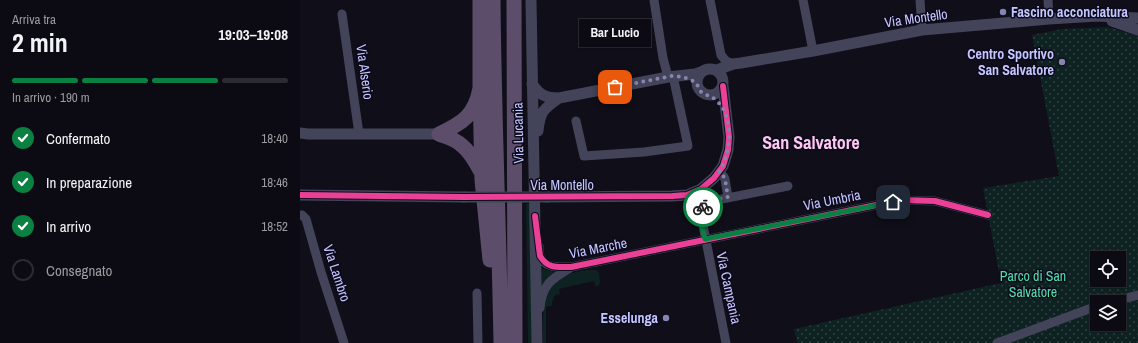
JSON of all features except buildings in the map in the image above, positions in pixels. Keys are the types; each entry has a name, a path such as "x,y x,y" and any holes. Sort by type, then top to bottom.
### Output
{"highway":[{"path":"480,0 482,172 490,259 500,302"},
{"path":"493,0 494,100 497,158 501,343"},
{"path":"514,0 515,343"},
{"path":"438,134 456,126 465,119 478,99 480,88"},
{"path":"438,134 454,140 463,147 470,154 482,172"}],"street":[{"name":"Via Lucania","path":"531,0 537,343"},
{"path":"576,121 584,156 644,152 688,146 673,76 663,58 654,0"},
{"path":"710,0 721,55 726,62 737,64"},
{"path":"802,0 813,51"},
{"path":"920,0 922,30"},
{"path":"1048,0 1049,19"},
{"name":"Via Alserio","path":"342,14 359,134"},
{"name":"Via Montello","path":"1097,16 1138,30"},
{"name":"Via Montello","path":"717,70 737,64 922,30 1097,16 1138,18"},
{"path":"717,70 721,55"},
{"path":"709,95 717,93 730,72 737,64"},
{"path":"532,84 544,96 549,98 558,98 673,76 695,74 708,68 713,68 722,74 723,84"},
{"path":"701,72 697,78 697,84 700,91 717,100 726,113"},
{"path":"673,76 690,79 697,84"},
{"name":"Via Montello","path":"303,195 547,197 688,195 708,184 719,172 726,160 729,137 723,84"},
{"name":"Via Montello","path":"534,179 538,129 541,114 547,106 558,98"},
{"path":"303,135 438,134"},
{"path":"719,172 725,179 728,197 788,186"},
{"name":"Via Campania","path":"726,343 705,239 701,210 703,206 712,201 728,197"},
{"name":"Via Umbria","path":"705,239 901,200 935,201 988,215"},
{"name":"Via Lambro","path":"300,215 306,219 344,343"},
{"name":"Via Marche","path":"535,216 540,256 543,262 555,267 571,267 705,239"},
{"name":"Via Marche","path":"541,343 541,298 546,287 552,280 571,267"},
{"path":"477,294 478,343"},
{"path":"1126,298 1138,295"},
{"path":"997,343 1090,309"}],"green space":[{"name":"Parco di San Salvatore","path":"1108,27 1138,36 1138,343 797,343 794,329 1001,283 983,188 1059,176 1032,35 1062,29"},
{"path":"526,204 532,204 534,343 528,343"},
{"path":"541,266 543,269 555,272 555,274 541,287"},
{"path":"595,270 599,272 599,285 596,287 594,281 559,289 560,294 555,295 552,306 546,307 546,343 543,343 544,304 552,285 560,278 571,273"}],"cycle path":[{"path":"300,195 464,197 687,195 701,189 714,178 723,166 728,150 729,137 723,86"},
{"path":"535,216 540,256 550,265 571,267 901,200 935,201 988,215"}],"way so far":[{"path":"615,87 679,76 690,79 697,84 700,91 717,100 726,113 728,126 728,150 726,160 719,172 725,179 728,197 712,201 703,207"}],"place":[{"name":"Fascino acconciatura","path":"1003,12"},
{"name":"Centro Sportivo San Salvatore","path":"1062,62"},
{"name":"Bar Lucio","path":"615,87"},
{"name":"Esselunga","path":"666,318"}],"district":[{"name":"San Salvatore","path":"811,143"}],"route":[{"path":"703,207 701,210 701,215 705,239 893,202"}]}
